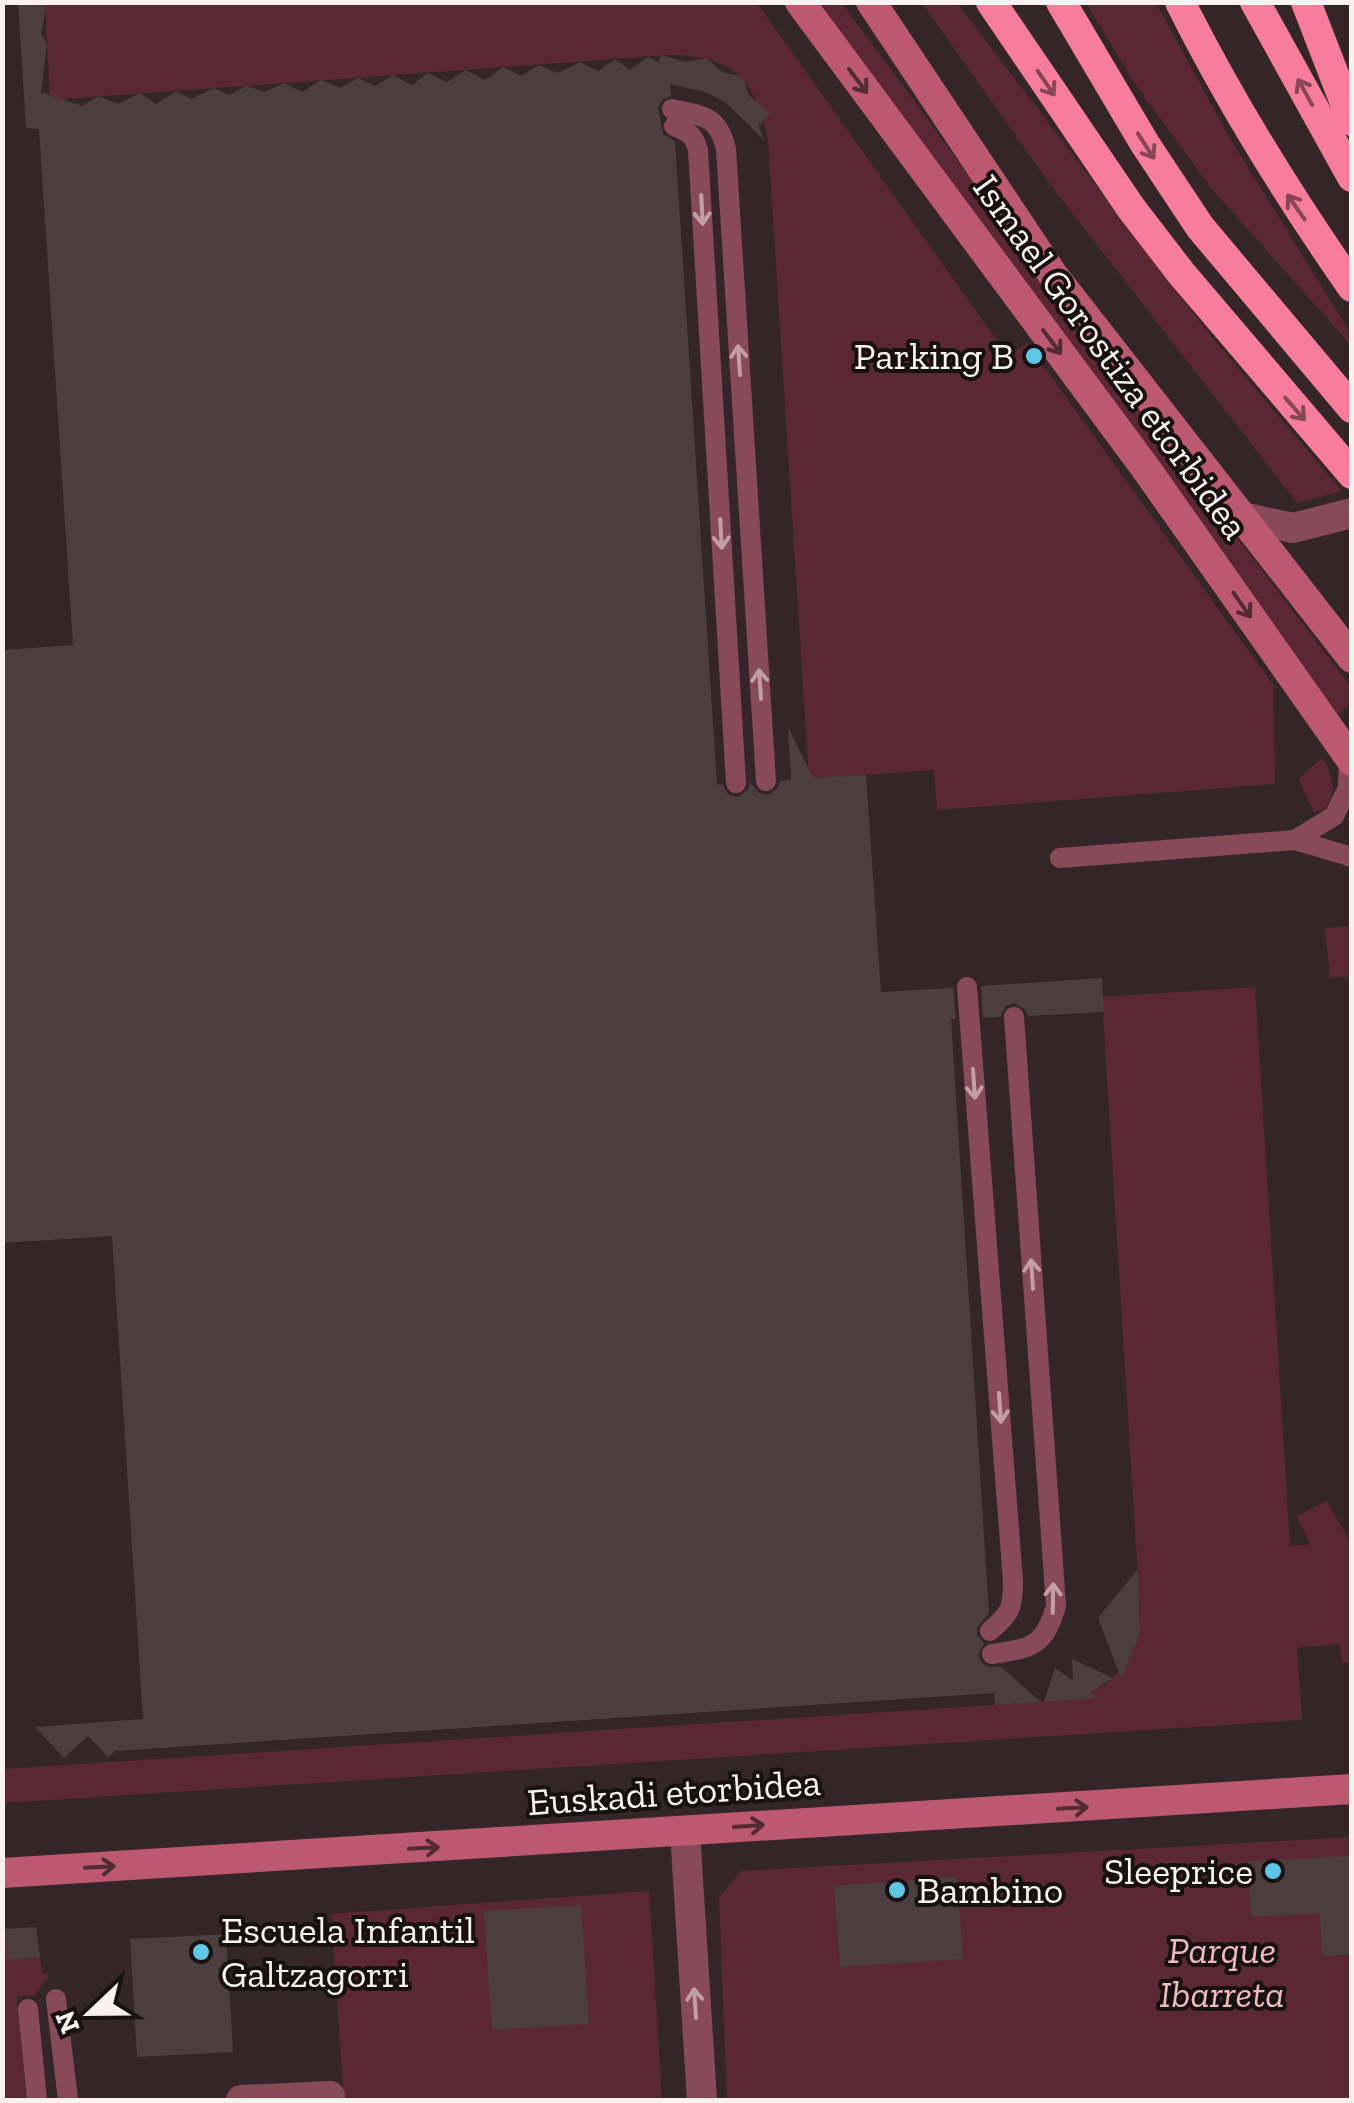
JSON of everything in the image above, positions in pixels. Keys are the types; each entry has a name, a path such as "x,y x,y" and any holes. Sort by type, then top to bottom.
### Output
{"highway":[{"path":"990,2 1131,208 1352,474"},
{"path":"1061,2 1094,64 1191,213 1274,320 1352,408"},
{"path":"1180,2 1213,69 1284,190 1352,287"},
{"path":"1256,2 1352,177"},
{"path":"1306,2 1352,121"}],"main road":[{"name":"Ismael Gorostiza etorbidea","path":"800,2 1144,466 1350,760"},
{"name":"Ismael Gorostiza etorbidea","path":"871,2 1053,275 1352,658"},
{"name":"Euskadi etorbidea","path":"2,1873 1352,1789"}],"street":[{"path":"1242,516 1292,528 1352,513"},
{"path":"684,1832 702,2100"},
{"path":"241,2100 330,2096"}],"lane":[{"path":"736,784 698,150 695,138 673,118 707,117 721,130 726,149 766,782"},
{"path":"1294,840 1334,816 1348,788 1350,760"},
{"path":"1060,858 1294,840 1352,857"},
{"path":"967,987 1013,1581 1013,1606 990,1631"},
{"path":"992,1654 1035,1643 1048,1632 1056,1606 1014,1016"},
{"path":"56,1999 68,2100"},
{"path":"28,2009 36,2100"}],"green space":[{"path":"45,3 757,3 1008,356 1027,343 1273,685 1275,784 937,810 934,770 809,779 768,141 757,102 738,75 725,66 691,56 668,55 50,100"},
{"path":"812,3 842,3 1170,450 1351,687 1351,703 1336,716"},
{"path":"922,3 957,3 1214,340 1342,491 1297,503 1049,183"},
{"path":"1086,3 1156,3 1229,137 1351,334 1351,345 1211,188 1133,81"},
{"path":"1322,758 1332,791 1324,810 1314,813 1299,779"},
{"path":"1351,926 1351,976 1330,978 1325,928"},
{"path":"1255,987 1290,1546 1310,1544 1297,1516 1327,1501 1351,1544 1351,1662 1342,1663 1339,1644 1297,1648 1302,1720 3,1803 3,1769 1055,1701 1090,1693 1104,1685 1117,1674 1134,1647 1140,1611 1102,997"},
{"name":"Parque Ibarreta","path":"1351,1837 1351,2100 727,2100 719,1898 741,1871"},
{"path":"649,1891 662,2100 344,2100 331,1914"},
{"path":"2,1930 40,1957 42,1973 49,1975 35,1995 17,1996 26,2097 3,2099"}],"building":[{"path":"18,2 47,2 41,33 47,45 41,92 82,106 99,96 118,104 140,93 156,104 176,91 191,99 214,88 229,95 246,86 265,92 284,83 302,92 321,80 340,88 358,78 375,86 393,75 412,85 428,73 447,82 466,70 485,80 503,67 521,76 539,65 558,73 580,62 598,71 615,59 630,70 648,57 658,62 661,55 686,62 706,58 722,72 743,77 749,95 770,113 758,123 764,140 726,103 708,93 670,84 671,96 658,107 663,134 675,141 717,785 722,784 729,795 738,797 748,790 750,782 759,793 768,795 778,788 780,781 791,780 788,727 813,778 866,775 881,992 953,988 956,1019 951,1019 989,1613 977,1628 984,1643 978,1655 988,1667 1001,1667 1041,1702 995,1705 994,1693 115,1751 108,1757 88,1736 64,1758 35,1727 143,1719 112,1236 2,1243 2,650 73,645 39,129 26,128"},
{"path":"1102,978 1104,1012 1028,1016 1025,1009 1014,1003 1006,1006 1000,1017 983,1018 981,986"},
{"path":"1138,1569 1140,1634 1121,1678 1098,1618"},
{"path":"1072,1659 1113,1678 1090,1693 1097,1698 1044,1702 1055,1668 1073,1681"},
{"path":"1352,1856 1352,1954 1322,1956 1320,1913 1251,1917 1248,1861"},
{"path":"957,1877 963,1959 840,1967 834,1886"},
{"path":"581,1905 589,2024 492,2030 484,1911"},
{"path":"36,1927 40,1957 7,1960 5,1929"},
{"path":"226,1934 233,2052 137,2057 130,1939"}],"place":[{"name":"Parking B","path":"1034,356"},
{"name":"Sleeprice","path":"1273,1871"},
{"name":"Bambino","path":"897,1890"},
{"name":"Escuela Infantil Galtzagorri","path":"201,1952"}]}
